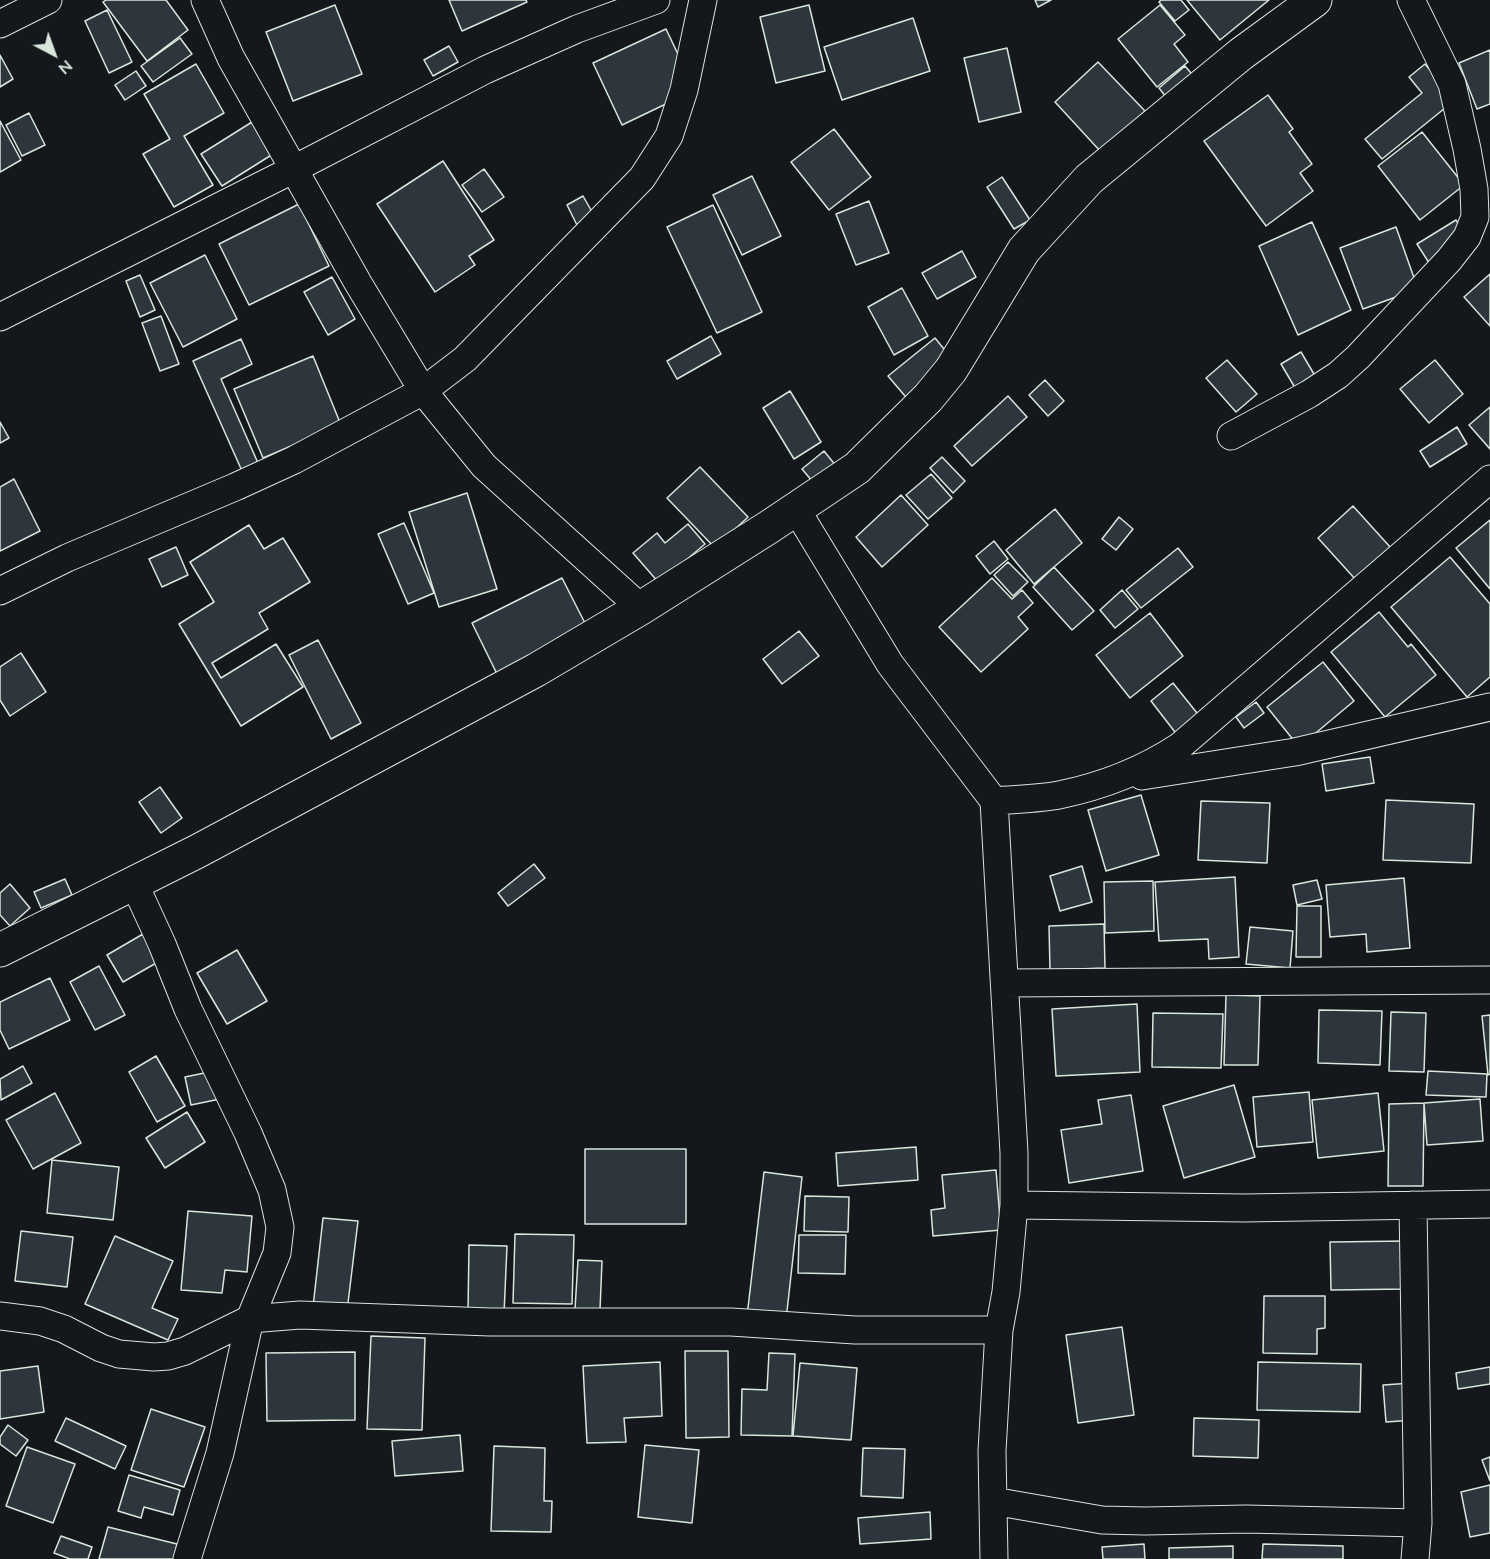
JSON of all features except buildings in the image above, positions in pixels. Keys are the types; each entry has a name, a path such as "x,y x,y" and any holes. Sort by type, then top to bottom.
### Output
{"street":[{"path":"0,24 48,0"},
{"path":"205,0 231,58 358,284 423,391 484,466 641,608"},
{"path":"0,317 294,170 485,70 577,29 656,0"},
{"path":"0,591 67,558 235,488 294,460 423,391 465,359 642,178 669,136 684,90 703,0"},
{"path":"0,950 198,851 536,670 641,608 857,468 928,398 951,370 1024,250 1089,179 1241,54 1315,0"},
{"path":"1231,436 1310,394 1345,369 1449,260 1467,237 1475,217 1474,189 1452,84 1411,0"},
{"path":"1118,780 1154,764 1180,746 1490,479"},
{"path":"796,508 890,664 994,801 1014,1154 1014,1205 1006,1292 999,1330 992,1451 993,1559"},
{"path":"994,801 1058,795 1118,780 1295,752 1490,707"},
{"path":"134,883 188,1009 248,1133 272,1190 280,1227 277,1253 250,1319 220,1453 187,1559"},
{"path":"1005,983 1490,980"},
{"path":"1014,1205 1245,1208 1490,1204"},
{"path":"1413,1205 1418,1523 1415,1559"},
{"path":"0,1316 40,1321 56,1326 101,1348 119,1354 154,1357 185,1351 250,1319 300,1315 490,1322 731,1322 855,1330 999,1330"},
{"path":"993,1501 1102,1520 1246,1519 1418,1523"}]}
